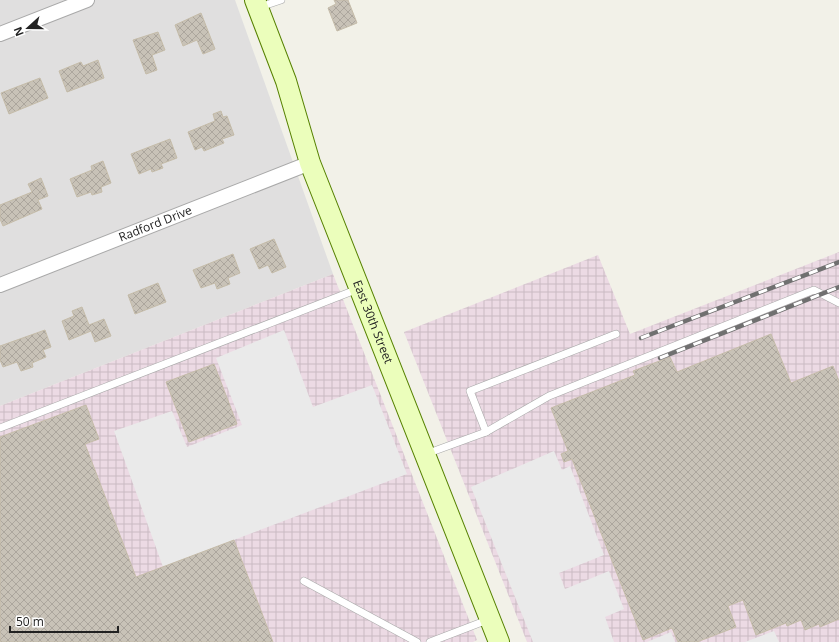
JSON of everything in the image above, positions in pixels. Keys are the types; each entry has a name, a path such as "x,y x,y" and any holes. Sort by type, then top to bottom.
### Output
{"main road":[{"name":"East 30th Street","path":"256,4 286,82 310,163 499,642"}],"street":[{"path":"0,34 87,0"},
{"name":"Radford Drive","path":"0,285 310,163"}],"lane":[{"path":"256,4 281,0"},
{"path":"0,428 359,288"},
{"path":"426,455 486,432 549,396 814,290 839,303"},
{"path":"486,432 470,391 616,334"},
{"path":"304,581 417,642"},
{"path":"430,642 490,619"}],"shaded area":[{"path":"0,0 235,0 333,274 0,406"},
{"path":"839,252 839,642 527,642 404,332 598,255 630,334"},
{"path":"333,274 477,640 473,642 0,642 0,406"},
{"path":"284,330 313,407 372,385 407,474 163,567 114,431 172,411 187,447 242,425 216,358"},
{"path":"554,451 562,470 570,466 604,555 559,573 565,589 609,571 624,609 605,617 614,642 533,642 471,487"},
{"path":"774,631 779,642 745,642"},
{"path":"671,632 675,642 647,642"}],"building":[{"path":"334,0 348,0 357,23 337,31 328,8 336,4"},
{"path":"201,13 215,49 203,54 197,40 183,46 175,25"},
{"path":"158,32 165,50 152,55 157,70 146,74 133,40"},
{"path":"98,60 104,78 67,92 59,71 81,62 83,66"},
{"path":"40,78 48,98 9,114 1,93"},
{"path":"221,111 223,117 227,116 234,135 222,139 224,143 204,151 202,147 195,150 188,132 215,121 213,114"},
{"path":"170,139 177,158 161,164 163,168 152,172 151,169 139,174 131,154"},
{"path":"103,161 111,183 101,187 102,192 92,195 91,192 77,197 70,179 92,170 91,166"},
{"path":"41,178 48,196 38,200 42,209 3,226 0,219 0,205 32,192 28,184"},
{"path":"274,239 286,267 272,273 268,265 259,269 250,249"},
{"path":"233,254 240,273 228,278 230,284 217,289 215,283 201,288 193,270"},
{"path":"158,283 166,302 135,314 128,295"},
{"path":"82,307 89,325 104,319 111,336 95,342 91,331 69,340 62,321 74,316 72,311"},
{"path":"45,330 51,347 43,350 46,357 32,363 33,367 21,371 17,362 3,367 0,360 0,346"},
{"path":"771,334 791,383 833,366 839,381 839,619 820,627 819,624 805,630 801,620 787,626 786,623 756,635 743,600 728,606 736,627 697,642 678,642 672,628 643,640 572,459 564,462 561,454 568,451 551,408 635,375 633,371 670,357 677,372"},
{"path":"214,364 237,424 189,442 166,382"},
{"path":"86,405 99,439 85,444 136,577 234,540 273,642 0,642 0,437"}],"railway":[{"path":"641,338 839,262"},
{"path":"660,358 839,287"}]}
